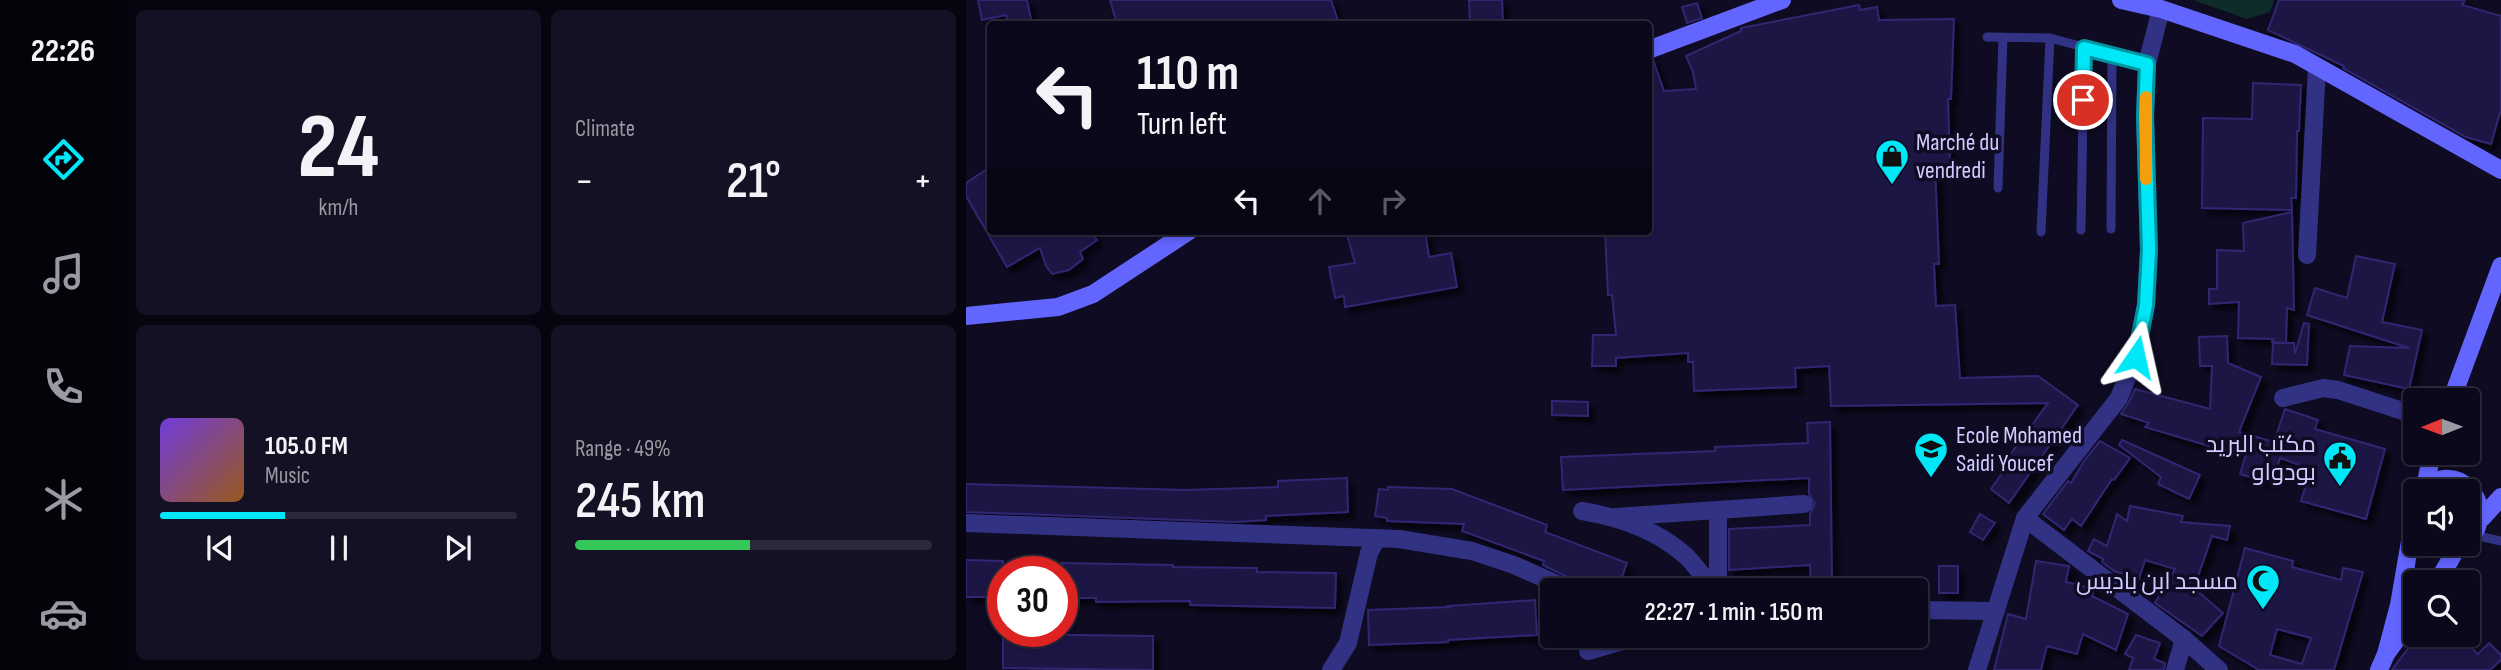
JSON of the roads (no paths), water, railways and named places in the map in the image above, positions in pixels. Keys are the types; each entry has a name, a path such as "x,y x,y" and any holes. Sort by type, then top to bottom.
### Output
{"main road":[{"path":"1652,49 1782,0"},
{"path":"2122,0 2161,9 2295,54 2501,170"},
{"path":"966,316 1058,307 1093,294 1183,235"},
{"path":"2456,388 2501,266"},
{"path":"2446,466 2450,479"},
{"path":"2480,491 2501,487"},
{"path":"2480,521 2501,497"},
{"path":"2480,504 2482,518"},
{"path":"2383,662 2399,605 2408,556"},
{"path":"2383,662 2403,632"}],"street":[{"path":"1977,670 2025,518 2119,398 2136,357 2146,305 2149,250 2145,116 2147,64 2161,9"},
{"path":"2307,255 2317,66"},
{"path":"2283,398 2323,388 2338,390 2403,411"},
{"path":"1615,517 1804,504"},
{"path":"1716,578 1718,510"},
{"path":"1582,511 1615,517 1658,536 1686,556 1705,578"},
{"path":"2025,518 2184,639 2219,670"},
{"path":"966,523 1399,540 1472,551 1543,578"},
{"path":"1331,670 1348,643 1369,553 1376,540"},
{"path":"1928,610 1996,611"},
{"path":"2175,670 2184,639"},
{"path":"1588,651 1598,648"}],"lane":[{"path":"1987,37 2050,38 2147,64"},
{"path":"1998,188 2003,37"},
{"path":"2041,232 2050,38"},
{"path":"2081,230 2084,48"},
{"path":"2110,229 2112,55"},
{"path":"2480,541 2501,541"}],"place":[{"name":"Marché du vendredi","path":"1892,186"},
{"name":"Ecole Mohamed Saidi Youcef","path":"1931,479"},
{"name":"مكتب البريد بودواو","path":"2340,488"},
{"name":"مسجد ابن باديس","path":"2263,611"}]}
